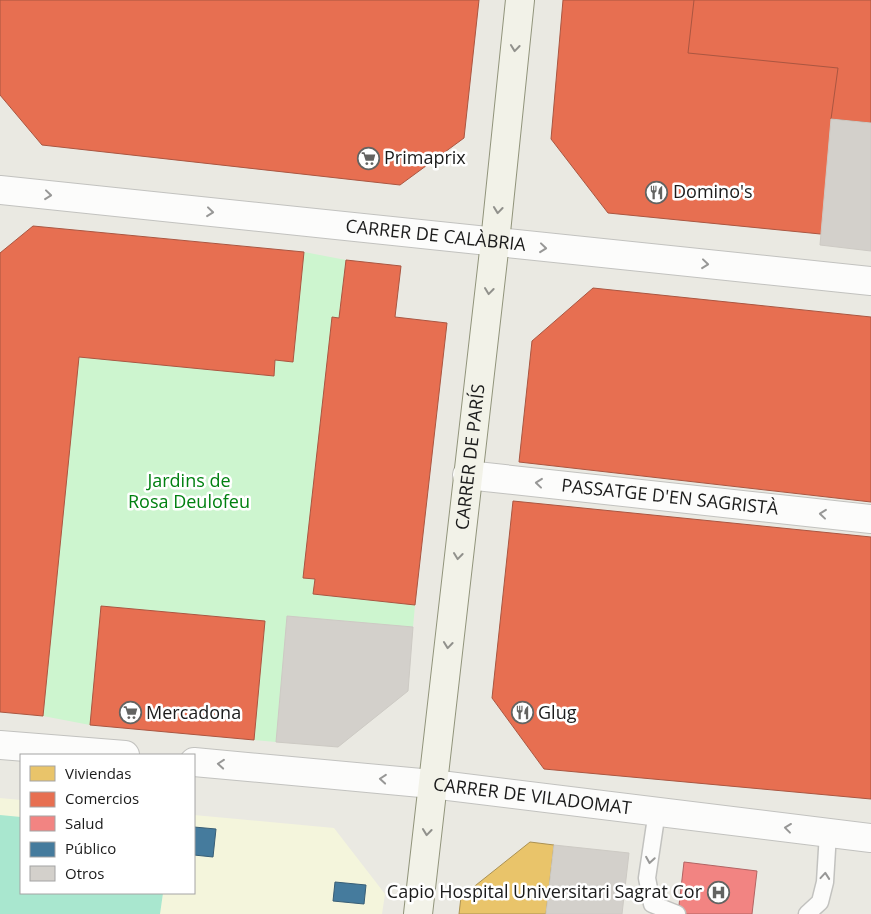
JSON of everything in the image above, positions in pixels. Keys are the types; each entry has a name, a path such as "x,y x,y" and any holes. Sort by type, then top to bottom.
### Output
{"main road":[{"name":"CARRER DE PARÍS","path":"418,914 495,242 520,0"}],"street":[{"name":"CARRER DE CALÀBRIA","path":"0,190 871,281"},
{"name":"PASSATGE D'EN SAGRISTÀ","path":"467,475 871,519"},
{"path":"0,745 112,754"},
{"name":"CARRER DE VILADOMAT","path":"195,762 432,784 871,838"}],"lane":[{"path":"657,812 647,878 652,904 677,914"},
{"path":"807,914 820,902 825,882 828,833"}],"shaded area":[{"path":"0,798 20,800 20,894 195,894 195,815 334,828 385,894 382,914 0,914"}],"green space":[{"name":"Jardins de Rosa Deulofeu","path":"304,252 346,260 339,318 332,317 303,578 315,579 314,594 415,605 413,627 287,616 276,742 254,740 265,621 101,606 90,725 43,716 79,357 273,376 275,360 293,362"},
{"path":"0,815 20,817 20,894 163,894 160,914 0,914"}],"building: Viviendas":[{"path":"530,842 554,845 546,914 459,914 461,897"}],"building: Comercios":[{"path":"0,0 479,0 464,138 400,185 42,145 0,95"},
{"path":"563,0 871,0 871,239 608,213 551,139"},
{"path":"694,0 871,0 871,123 831,119 838,68 688,53"},
{"path":"33,226 304,252 293,362 275,360 274,376 79,357 43,716 0,712 0,253"},
{"path":"346,260 401,266 395,317 447,323 415,605 313,594 315,579 303,578 332,317 339,318"},
{"path":"593,288 871,317 871,502 519,462 532,341"},
{"path":"513,501 871,537 871,799 544,769 492,698"},
{"path":"101,606 265,621 254,740 90,725"}],"building: Salud":[{"name":"Capio Hospital Universitari Sagrat Cor","path":"684,862 757,871 752,914 678,914"}],"building: Público":[{"path":"195,827 216,829 213,857 195,855"},
{"path":"335,882 366,885 364,904 333,901"}],"building: Otros":[{"path":"831,119 871,123 871,251 820,245"},
{"path":"287,616 413,627 408,691 338,747 276,742"},
{"path":"554,845 629,853 622,914 546,914"}],"place":[{"name":"Primaprix","path":"368,158"},
{"name":"Domino's","path":"657,192"},
{"name":"Mercadona","path":"130,713"},
{"name":"Glug","path":"522,713"},
{"name":"Capio Hospital Universitari Sagrat Cor","path":"718,892"}]}
